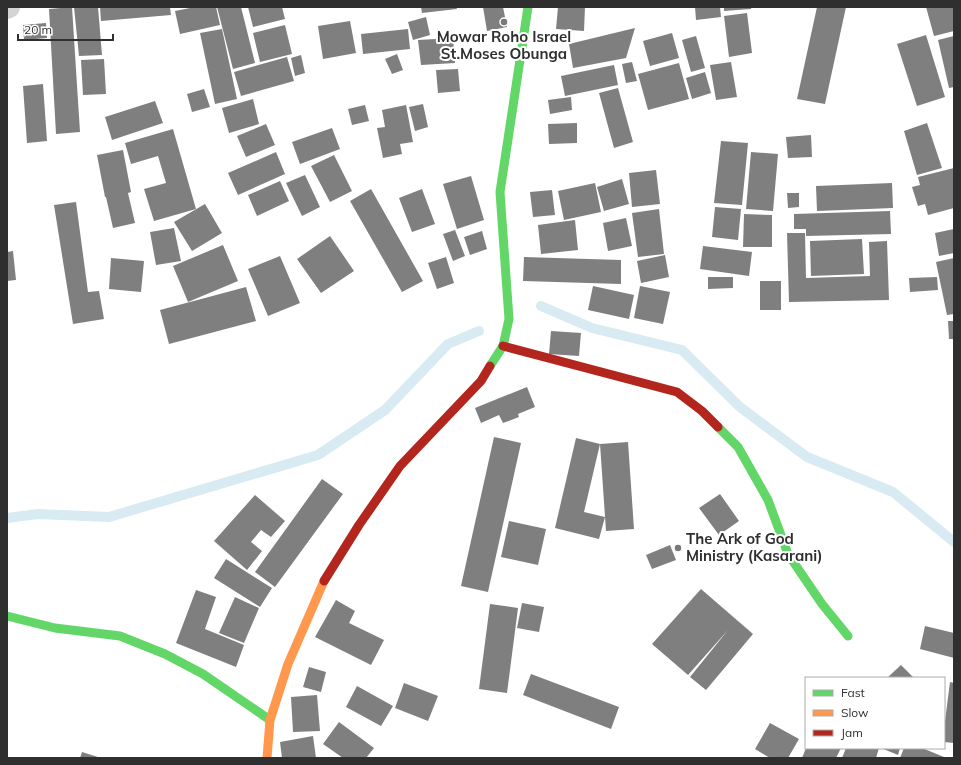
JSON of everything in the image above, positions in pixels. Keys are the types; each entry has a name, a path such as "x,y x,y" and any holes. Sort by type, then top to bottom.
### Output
{"street":[{"path":"267,758 270,720 288,664 323,582 359,525 400,466 481,381 503,346 509,319 500,192 528,7"},
{"path":"503,346 677,392 702,411 738,447 768,500 788,554 822,604 848,636"},
{"path":"7,616 55,628 120,636 165,654 203,674 270,720"}],"building":[{"path":"72,7 80,132 56,134 49,9"},
{"path":"74,7 98,7 102,55 79,56"},
{"path":"100,7 170,7 171,15 101,21"},
{"path":"195,7 216,7 220,25 180,34 175,11"},
{"path":"217,7 241,7 255,63 233,69"},
{"path":"248,7 282,7 285,19 253,27"},
{"path":"421,7 456,7 457,9 422,13"},
{"path":"483,7 503,7 507,27 487,31"},
{"path":"558,7 585,7 584,31 556,29"},
{"path":"695,7 720,7 721,17 696,20"},
{"path":"724,7 751,7 751,9 724,11"},
{"path":"817,7 846,7 825,104 797,99"},
{"path":"926,7 954,7 954,31 934,36"},
{"path":"747,13 752,53 729,57 724,16"},
{"path":"426,17 430,35 413,40 408,22"},
{"path":"350,21 356,53 323,59 318,26"},
{"path":"46,23 47,38 24,40 23,25"},
{"path":"285,25 292,54 260,62 253,33"},
{"path":"635,28 626,58 573,68 569,44"},
{"path":"222,29 237,99 215,104 200,33"},
{"path":"408,29 410,49 363,54 361,34"},
{"path":"672,33 679,58 650,66 643,41"},
{"path":"926,35 945,97 917,106 897,44"},
{"path":"696,36 705,68 691,72 682,40"},
{"path":"954,36 954,87 949,88 938,40"},
{"path":"453,38 455,63 421,65 418,40"},
{"path":"397,54 403,70 392,74 385,59"},
{"path":"301,55 305,73 295,76 291,58"},
{"path":"287,57 294,81 241,96 234,72"},
{"path":"104,59 106,94 83,95 81,60"},
{"path":"632,62 637,81 626,83 622,64"},
{"path":"731,62 737,97 716,100 710,65"},
{"path":"679,63 689,99 648,110 638,74"},
{"path":"614,65 618,85 565,96 561,76"},
{"path":"458,69 460,91 438,93 436,70"},
{"path":"705,72 711,93 692,99 686,78"},
{"path":"43,84 47,141 27,143 23,86"},
{"path":"618,88 633,142 614,148 599,93"},
{"path":"204,89 210,107 192,112 187,94"},
{"path":"571,97 572,110 550,114 548,100"},
{"path":"253,99 259,124 229,133 222,108"},
{"path":"155,101 163,123 112,140 105,117"},
{"path":"423,104 428,127 415,131 409,107"},
{"path":"365,105 369,121 352,125 348,109"},
{"path":"406,105 413,142 400,144 402,154 383,158 377,128 385,127 382,110"},
{"path":"577,123 577,143 549,144 548,124"},
{"path":"927,123 942,168 917,175 904,131"},
{"path":"266,124 275,145 246,157 237,136"},
{"path":"332,128 340,149 300,164 292,142"},
{"path":"173,129 196,209 154,221 144,189 166,183 158,156 131,164 125,143"},
{"path":"811,135 812,157 788,158 786,137"},
{"path":"721,141 748,143 742,205 714,203"},
{"path":"123,150 131,192 128,193 135,223 113,228 97,155"},
{"path":"276,152 285,174 238,195 228,173"},
{"path":"751,152 778,154 773,211 746,209"},
{"path":"334,155 352,191 330,202 311,166"},
{"path":"954,168 954,208 928,215 925,204 918,206 912,187 920,185 918,177"},
{"path":"656,170 660,204 632,207 629,173"},
{"path":"305,175 320,207 302,216 286,183"},
{"path":"471,176 484,220 457,229 443,184"},
{"path":"622,179 629,204 604,211 597,187"},
{"path":"280,181 289,201 257,216 248,195"},
{"path":"595,183 601,212 564,220 558,191"},
{"path":"892,183 893,208 817,211 816,186"},
{"path":"371,189 423,281 402,292 350,201"},
{"path":"422,189 435,224 412,232 399,198"},
{"path":"552,190 555,215 533,217 530,192"},
{"path":"787,193 799,193 799,207 788,208"},
{"path":"76,202 88,292 99,291 104,319 73,324 54,205"},
{"path":"205,204 222,233 192,251 174,222"},
{"path":"715,207 741,209 738,240 712,237"},
{"path":"659,209 664,254 638,257 632,213"},
{"path":"890,211 891,234 806,236 806,229 794,229 794,214"},
{"path":"744,214 772,215 772,247 743,247"},
{"path":"626,218 632,246 608,251 603,223"},
{"path":"575,220 578,250 541,254 538,225"},
{"path":"174,228 181,261 156,265 150,232"},
{"path":"954,229 954,253 939,256 935,233"},
{"path":"455,230 465,256 453,261 443,234"},
{"path":"482,231 487,249 470,255 464,237"},
{"path":"787,233 805,233 806,278 870,276 869,242 887,241 889,300 789,302"},
{"path":"330,236 354,271 321,293 297,259"},
{"path":"862,239 864,274 811,276 810,241"},
{"path":"223,245 238,281 188,302 173,266"},
{"path":"703,246 752,252 749,276 700,269"},
{"path":"13,251 16,280 7,281 7,252"},
{"path":"665,255 669,277 641,283 637,261"},
{"path":"280,256 300,303 268,316 248,269"},
{"path":"446,257 454,283 437,289 428,263"},
{"path":"524,257 621,260 621,284 523,281"},
{"path":"111,258 144,261 141,292 109,289"},
{"path":"954,258 954,314 947,315 936,262"},
{"path":"708,277 733,277 733,288 708,289"},
{"path":"937,277 938,290 910,292 909,278"},
{"path":"760,281 781,281 781,310 760,310"},
{"path":"593,286 634,295 629,319 588,310"},
{"path":"640,286 670,292 663,324 634,318"},
{"path":"246,287 256,321 169,344 160,310"},
{"path":"948,321 954,321 954,339 949,339"},
{"path":"551,331 581,333 579,356 549,354"},
{"path":"527,387 535,407 518,414 519,417 503,423 499,415 481,423 475,408"},
{"path":"494,437 521,443 488,592 461,586"},
{"path":"576,438 600,444 584,512 605,517 599,539 555,528"},
{"path":"628,442 634,529 606,531 600,444"},
{"path":"322,479 343,494 275,587 255,572"},
{"path":"720,494 739,521 719,535 699,508"},
{"path":"255,495 285,521 271,537 261,530 251,542 262,551 247,570 214,541"},
{"path":"509,521 546,529 538,565 501,557"},
{"path":"670,545 676,560 652,569 646,555"},
{"path":"226,559 272,588 260,607 214,578"},
{"path":"701,589 753,634 706,690 690,677 728,630 688,675 652,644"},
{"path":"196,590 216,597 205,629 244,645 236,667 176,643"},
{"path":"235,597 259,608 244,643 219,633"},
{"path":"336,600 355,611 349,623 384,640 371,665 315,637"},
{"path":"522,603 544,607 539,632 517,628"},
{"path":"490,604 518,608 507,693 479,689"},
{"path":"925,626 954,633 954,658 920,649"},
{"path":"901,665 913,677 888,677"},
{"path":"309,667 326,672 321,692 303,687"},
{"path":"531,674 619,707 611,729 523,695"},
{"path":"950,682 954,683 954,743 945,742 945,721"},
{"path":"404,683 438,696 428,721 395,708"},
{"path":"357,686 393,706 381,726 346,707"},
{"path":"317,695 320,731 293,732 291,697"},
{"path":"339,722 374,748 366,758 343,758 323,744"},
{"path":"770,723 799,739 788,758 770,758 755,749"},
{"path":"313,736 316,758 282,758 280,742"},
{"path":"806,749 840,749 836,758 802,758"},
{"path":"846,749 879,749 876,758 842,758"},
{"path":"883,749 900,749 898,755"},
{"path":"904,749 924,749 944,757 943,758 900,758"},
{"path":"82,752 101,758 80,758"}],"waterway":[{"path":"541,306 592,328 682,350 740,407 807,457 893,492 954,542"},
{"path":"7,518 38,514 109,517 318,455 385,410 448,344 479,331"}],"traffic: fast":[{"path":"490,366 503,346 509,319 500,192 528,7"},
{"path":"718,427 738,447 768,500 788,554 822,604 848,636"},
{"path":"7,616 55,628 120,636 165,654 203,674 270,720"}],"traffic: slow":[{"path":"267,758 270,720 288,664 324,581"}],"traffic: jam":[{"path":"503,346 677,392 702,411 718,427"},
{"path":"324,581 359,525 400,466 481,381 490,366"}],"place":[{"name":"Mowar Roho Israel St.Moses Obunga","path":"504,22"},
{"name":"The Ark of God Ministry (Kasarani)","path":"678,548"}]}
